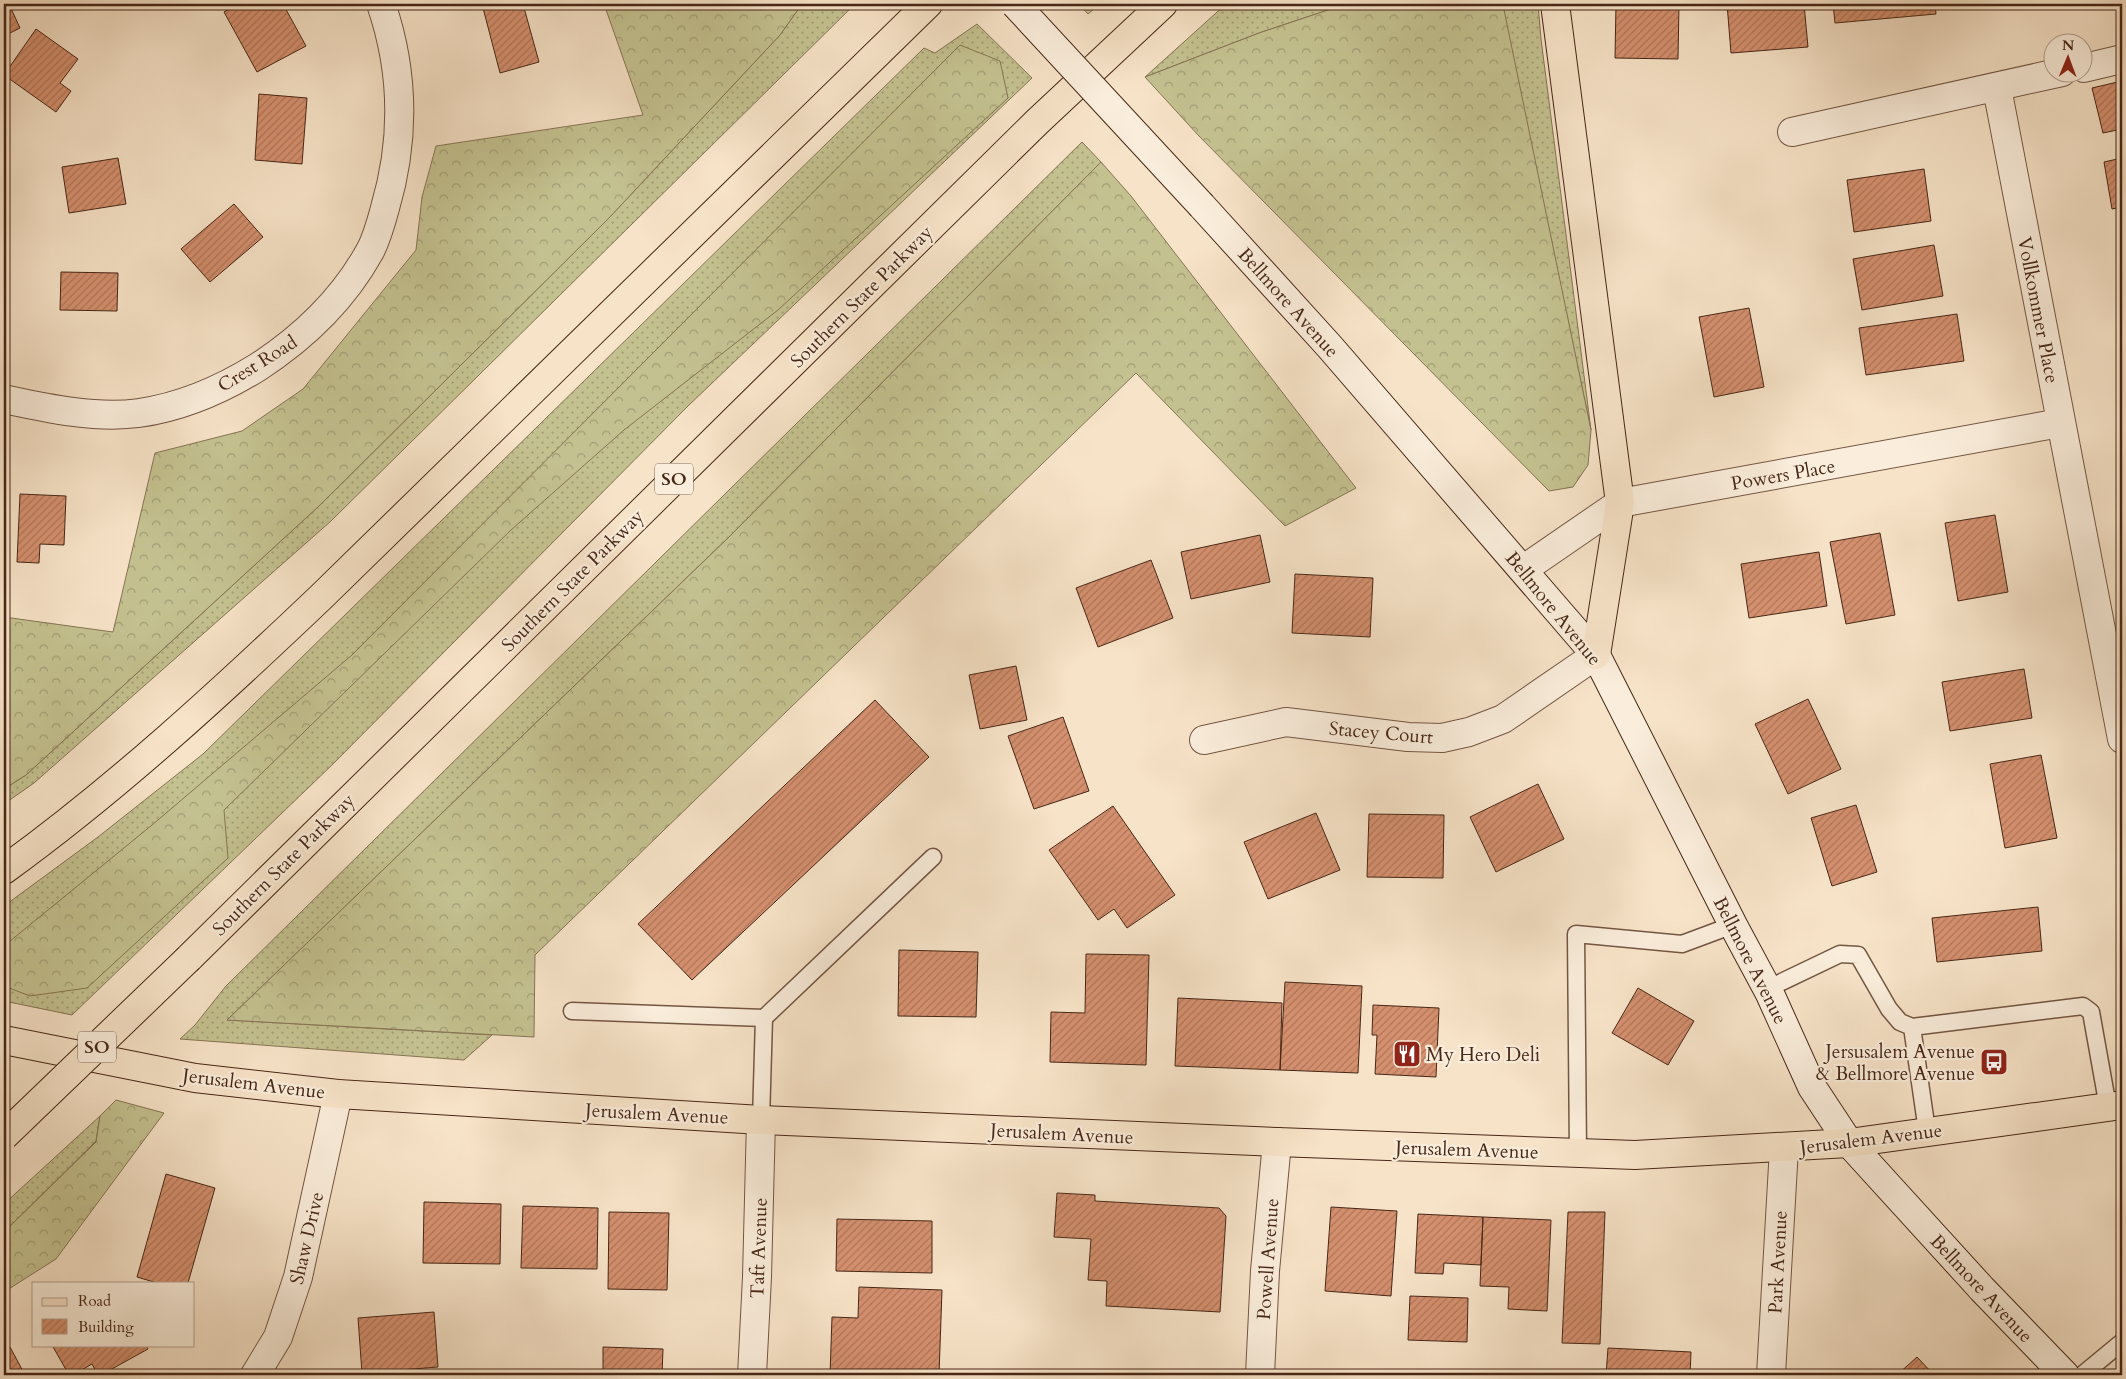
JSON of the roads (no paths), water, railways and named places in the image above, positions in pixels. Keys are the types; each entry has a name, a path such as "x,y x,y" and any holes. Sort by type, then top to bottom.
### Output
{"main road":[{"path":"4,870 120,780 221,692 320,598 928,4"},
{"name":"Southern State Parkway","path":"4,1136 189,958 1037,122 1162,4"},
{"path":"1555,4 1620,503 1596,655"},
{"name":"Jerusalem Avenue","path":"4,1040 195,1078 338,1094 761,1120 1635,1155 1849,1143 2115,1106"}],"street":[{"name":"Crest Road","path":"4,399 61,411 114,414 138,413 170,407 212,392 240,378 280,352 322,316 349,284 371,249 380,226 394,176 399,128 399,81 391,37 381,4"},
{"name":"Bellmore Avenue","path":"1015,4 1330,347 1596,655 1732,925 1767,989 1812,1087 1849,1143 1982,1289 2065,1375"},
{"path":"2094,66 2122,59"},
{"path":"1792,132 2044,76"},
{"name":"Vollkommer Place","path":"1997,88 2122,739"},
{"name":"Powers Place","path":"1524,570 1620,503 2060,423"},
{"name":"Stacey Court","path":"1204,740 1286,722 1408,737 1442,738 1469,732 1503,719 1596,655"},
{"name":"Shaw Drive","path":"255,1375 278,1337 298,1277 338,1094"},
{"name":"Taft Avenue","path":"752,1375 757,1277 761,1120"},
{"name":"Powell Avenue","path":"1260,1375 1265,1271 1277,1142"},
{"name":"Park Avenue","path":"1771,1375 1784,1148"}],"lane":[{"path":"761,1120 764,1018 933,857"},
{"path":"1578,1153 1576,934 1682,944 1732,925"},
{"path":"1767,989 1840,954 1858,955 1889,1009 1900,1022 1912,1027 2083,1006 2091,1012 2115,1106"},
{"path":"572,1011 764,1018"},
{"path":"1912,1027 1927,1131"},
{"path":"2082,1375 2122,1342"}],"place":[{"name":"My Hero Deli","path":"1407,1054"},
{"name":"Jersusalem Avenue & Bellmore Avenue","path":"1994,1062"}]}
